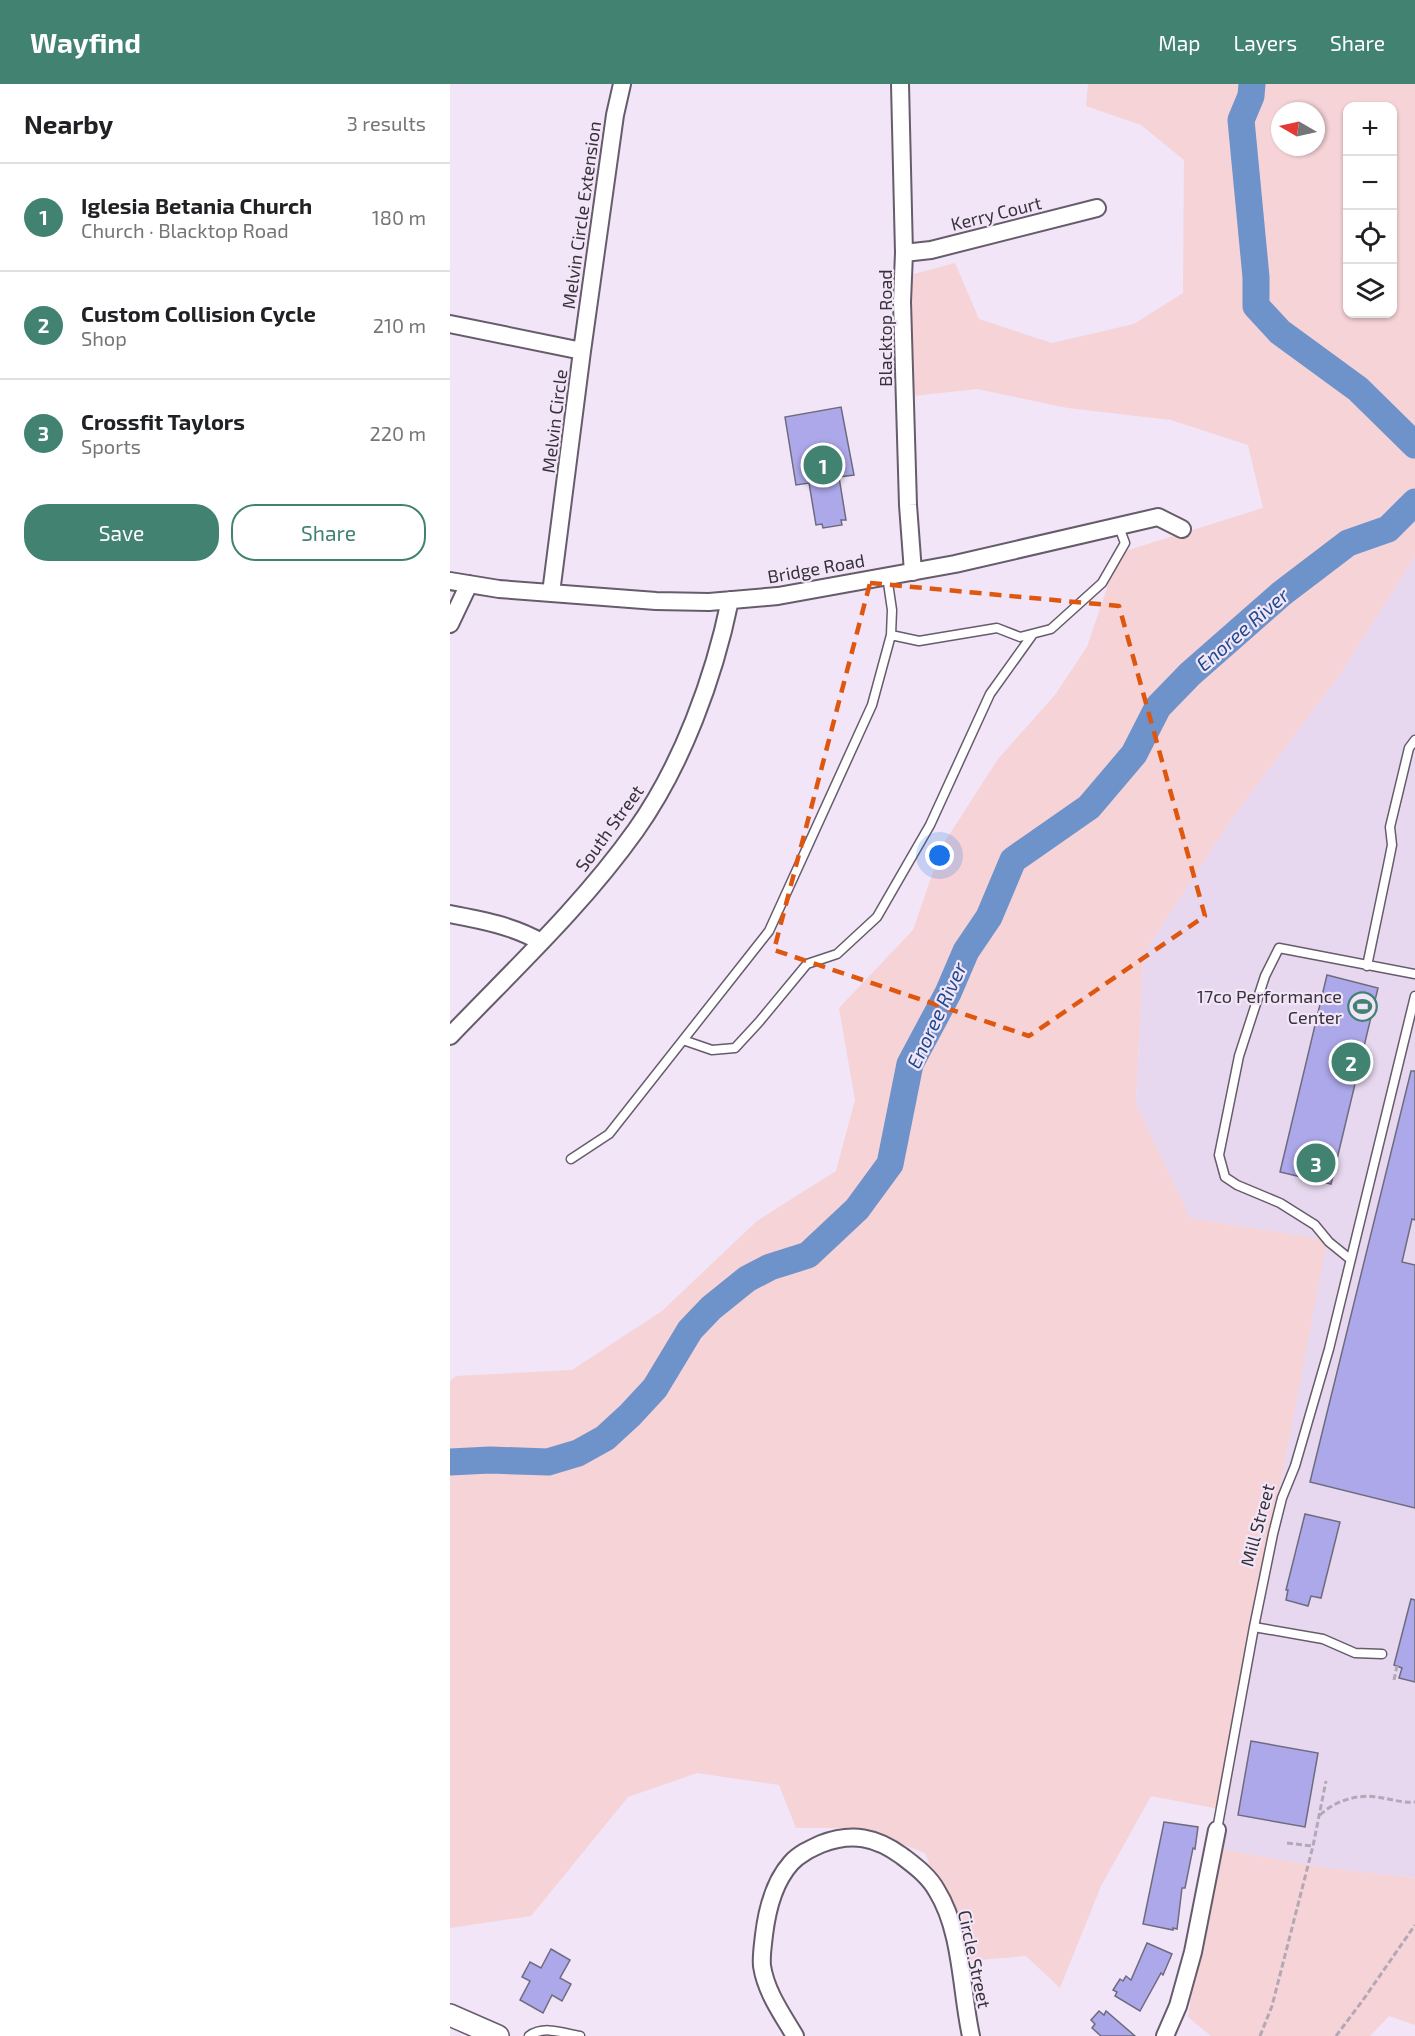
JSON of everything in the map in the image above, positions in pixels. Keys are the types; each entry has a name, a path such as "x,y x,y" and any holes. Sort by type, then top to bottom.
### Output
{"street":[{"name":"Blacktop Road","path":"899,84 904,253 902,302 908,505 913,572"},
{"name":"Melvin Circle Extension","path":"582,351 618,85"},
{"name":"Kerry Court","path":"904,253 931,250 1097,208"},
{"name":"Melvin Circle","path":"450,324 582,351 551,593"},
{"name":"Bridge Road","path":"450,581 551,593 656,601 709,602 778,596 913,572 1050,544 1158,518 1182,529"},
{"path":"450,624 470,584"},
{"name":"South Street","path":"450,1036 541,942 615,858 636,830 665,782 701,701 730,600"},
{"path":"450,914 491,922 524,932 541,942"},
{"name":"Mill Street","path":"1166,2036 1178,2006 1192,1952 1217,1830"},
{"name":"Circle Street","path":"795,2036 773,2000 762,1965 766,1921 771,1901 779,1880 799,1856 834,1839 849,1836 876,1840 891,1848 918,1868 938,1891 949,1917 958,1956 971,2036"},
{"path":"450,2015 498,2036"}],"lane":[{"path":"891,635 919,641 997,628 1020,637 1051,629 1102,583 1125,543 1119,527"},
{"path":"571,1159 609,1134 769,931 872,705 891,635 892,610 887,576"},
{"path":"683,1040 711,1050 735,1048 807,964 837,954 877,916 930,825 990,694 1033,634"},
{"path":"1367,966 1392,845 1390,827 1409,748 1415,740"},
{"path":"1350,1259 1329,1242 1315,1225 1280,1203 1237,1185 1225,1177 1219,1155 1239,1056 1265,976 1279,948 1415,974"},
{"name":"Mill Street","path":"1217,1830 1254,1627 1282,1498 1295,1466 1323,1370 1415,996"},
{"path":"1254,1627 1323,1639 1355,1653 1382,1654"},
{"path":"529,2036 546,2030 580,2036"}],"path":[{"path":"1394,1680 1397,1666"},
{"path":"1260,2036 1272,2006 1326,1781"},
{"path":"1319,1817 1330,1806 1359,1797 1376,1797 1402,1803 1415,1802"},
{"path":"1287,1843 1312,1846"},
{"path":"1336,2036 1415,1925"}],"highlighted area":[{"path":"870,583 1119,606 1205,916 1029,1036 774,950"}],"shaded area":[{"path":"1088,84 1415,84 1415,556 1341,673 1230,821 1143,955 1136,1104 1190,1218 1327,1240 1219,1809 1151,1796 1101,1886 1060,1988 1026,1956 968,1961 925,1853 860,1828 796,1828 779,1785 697,1773 628,1797 531,1916 450,1928 450,1381 456,1376 572,1370 662,1311 757,1221 836,1171 855,1100 839,1008 913,930 942,846 998,759 1055,695 1087,647 1119,553 1263,508 1248,445 1171,420 1068,408 977,389 913,396 903,277 955,263 979,319 1052,343 1134,324 1183,293 1184,160 1141,125 1086,106"},
{"path":"1415,556 1415,1878 1328,1868 1213,1848 1326,1240 1190,1218 1136,1104 1143,955 1230,821 1341,673"},
{"path":"1213,1848 1328,1868 1415,1878 1415,2025 1389,2016 1370,2036 1211,2036 1188,2017"}],"building":[{"path":"841,407 854,475 839,477 846,520 841,520 842,525 823,528 822,524 816,525 809,483 796,485 785,417"},
{"path":"1327,975 1378,988 1331,1184 1280,1172"},
{"path":"1411,1071 1415,1071 1415,1220 1412,1219 1402,1262 1415,1265 1415,1508 1310,1482"},
{"path":"1305,1514 1340,1522 1321,1598 1311,1596 1308,1606 1286,1600 1288,1590 1286,1590"},
{"path":"1411,1599 1415,1600 1415,1682 1399,1678 1402,1668 1394,1665"},
{"path":"1251,1741 1318,1753 1305,1827 1238,1815"},
{"path":"1164,1822 1198,1827 1185,1888 1182,1888 1177,1929 1173,1928 1173,1930 1143,1924"},
{"path":"1147,1943 1172,1954 1163,1975 1161,1973 1140,2011 1115,1996 1117,1992 1113,1990 1120,1979 1123,1981 1126,1976 1131,1980"},
{"path":"551,1949 570,1960 560,1978 571,1984 562,2001 552,1995 543,2013 520,2000 530,1981 522,1977 530,1962 541,1968"},
{"path":"1099,2011 1104,2015 1106,2011 1135,2036 1101,2036 1092,2028 1095,2024 1091,2020"}],"waterway":[{"name":"Enoree River","path":"1252,84 1251,96 1241,120 1256,277 1256,306 1280,332 1358,389 1415,445"},
{"name":"Enoree River","path":"450,1462 490,1460 548,1462 578,1453 605,1438 655,1388 690,1330 711,1308 747,1279 770,1267 808,1255 857,1209 890,1164 910,1064 948,993 966,951 989,917 1013,860 1089,807 1134,754 1158,707 1190,674 1281,594 1348,543 1388,529 1415,502"}],"place":[{"name":"Iglesia Betania Church","path":"823,465"},
{"name":"17co Performance Center","path":"1363,1006"},
{"name":"Custom Collision Cycle","path":"1351,1062"},
{"name":"Crossfit Taylors","path":"1316,1163"}]}
